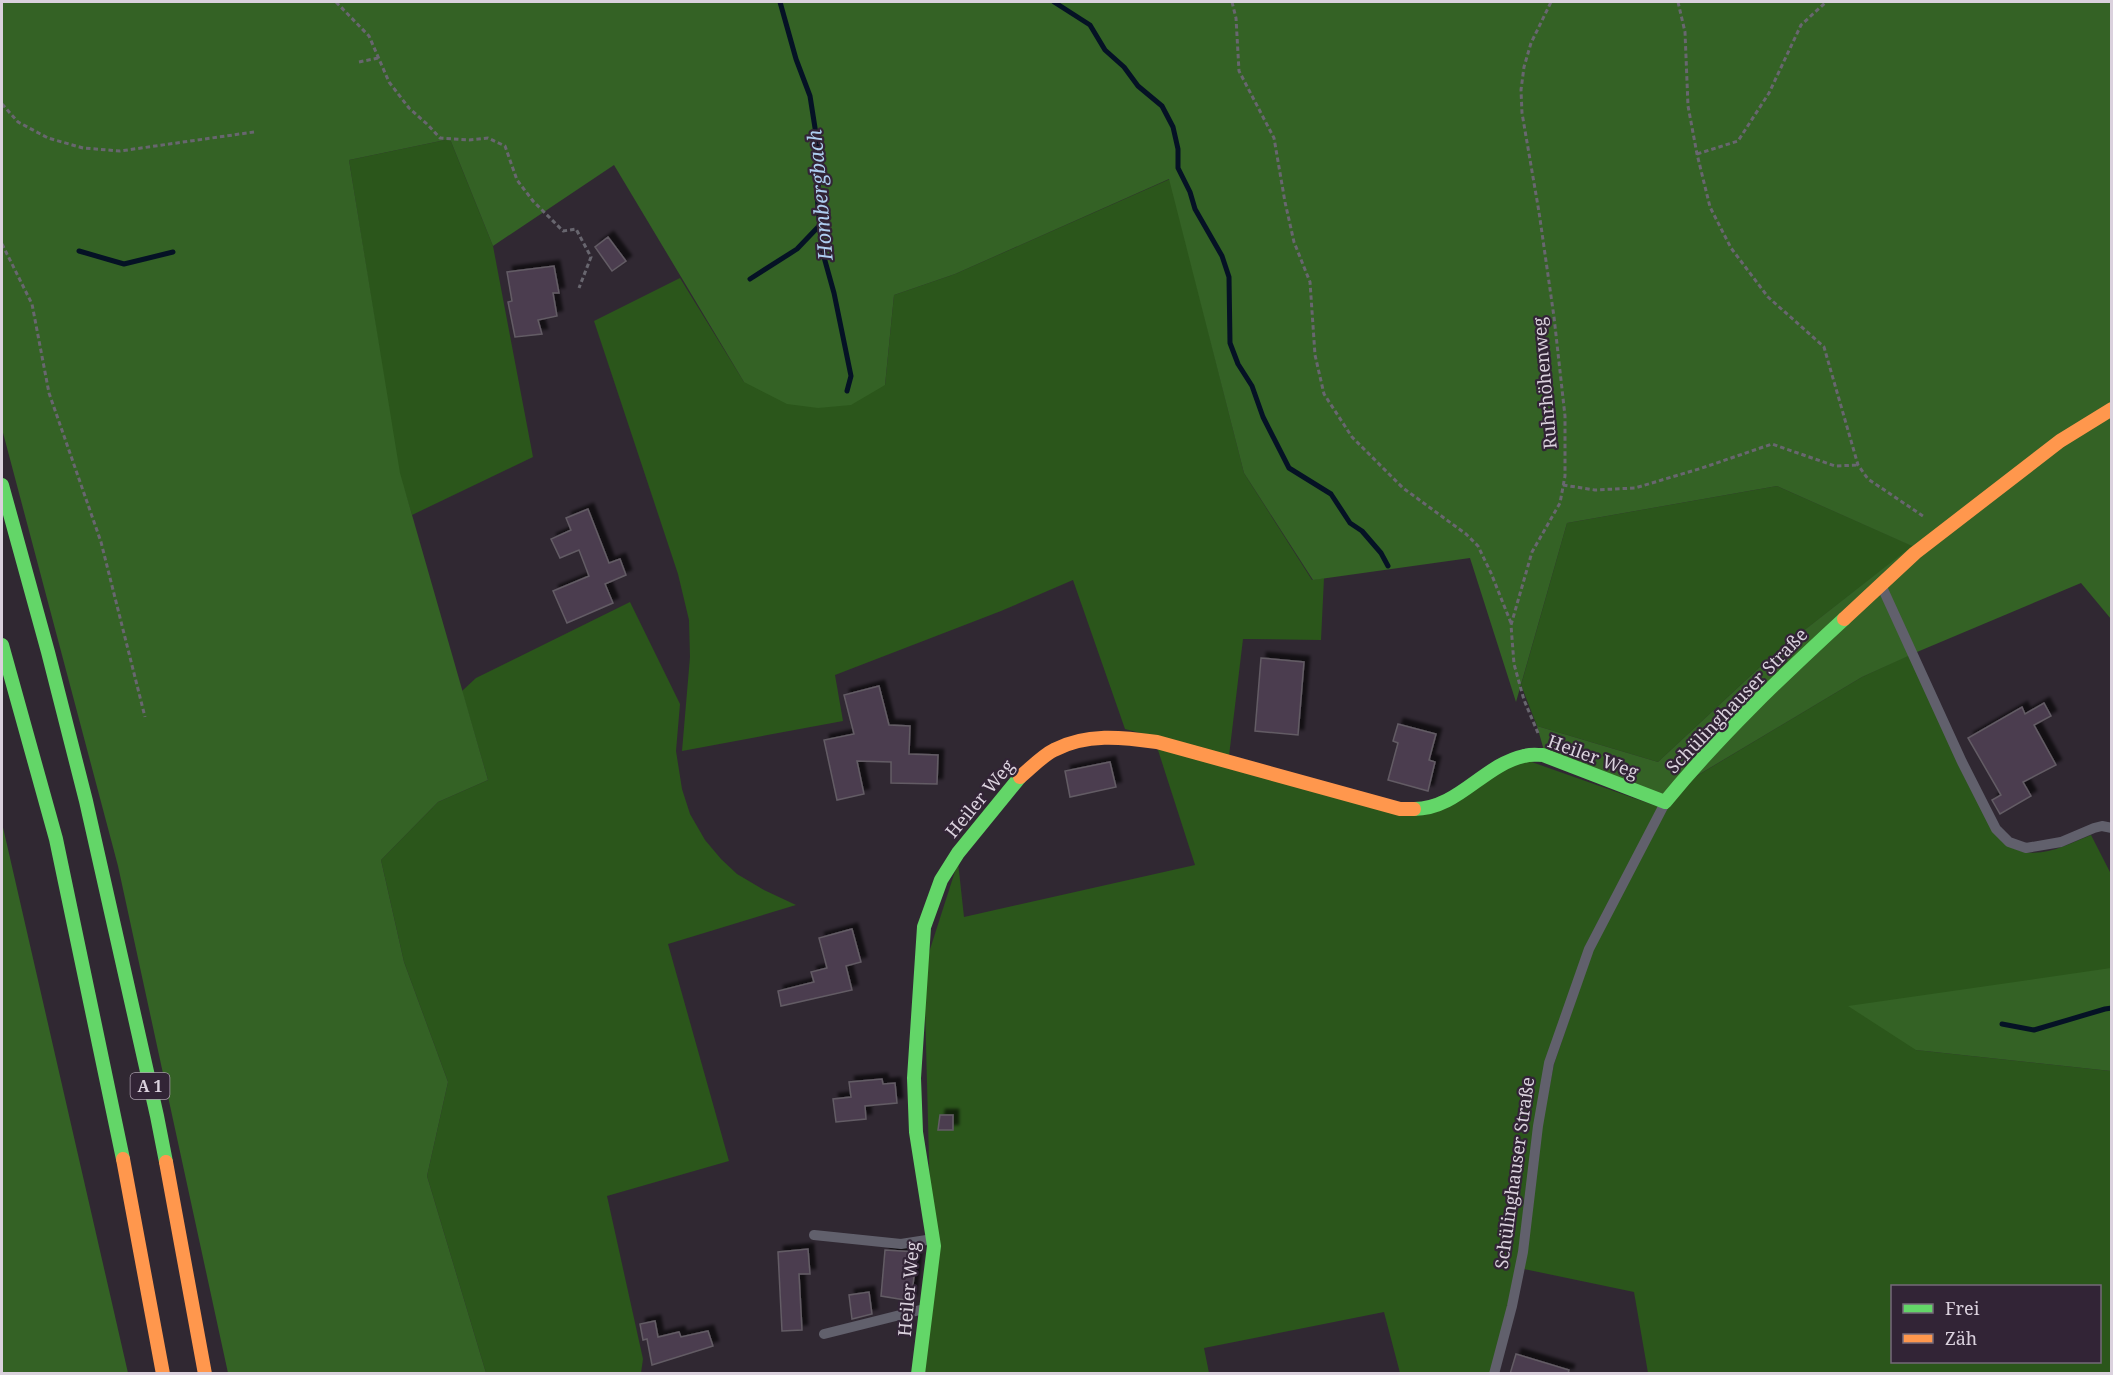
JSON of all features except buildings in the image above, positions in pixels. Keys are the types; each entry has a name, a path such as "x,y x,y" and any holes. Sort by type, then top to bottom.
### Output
{"main road":[{"name":"Schülinghauser Straße","path":"1665,802 1694,767 1782,677 1915,553 2060,441 2112,409"},
{"name":"A 1","path":"2,485 48,651 86,801 157,1116 205,1374"},
{"name":"A 1","path":"2,645 56,839 121,1150 163,1374"},
{"name":"Heiler Weg","path":"918,1374 934,1246 916,1132 914,1078 924,927 941,880 958,853 1026,770 1053,750 1084,739 1121,737 1156,742 1400,809 1426,809 1441,805 1510,760 1526,755 1543,755 1665,802"}],"lane":[{"path":"1881,585 1962,762 1996,829 2009,842 2026,848 2061,842 2102,826 2112,828"},
{"name":"Schülinghauser Straße","path":"1494,1374 1523,1252 1538,1126 1549,1063 1589,949 1665,802"},
{"path":"814,1235 901,1244 933,1239"},
{"path":"824,1334 927,1308"}],"path":[{"path":"336,2 369,36 389,82 409,108 440,138 469,140 488,138 505,146 517,180 532,201 563,231 576,229 591,257 579,288"},
{"path":"1232,2 1236,18 1239,71 1274,138 1294,242 1310,282 1315,355 1324,394 1352,437 1403,488 1466,534 1478,546 1511,625"},
{"name":"Ruhrhöhenweg","path":"1543,755 1514,664 1511,625 1532,552 1560,503 1563,485 1565,416 1557,339 1522,113 1521,90 1524,67 1531,43 1551,2"},
{"path":"1678,2 1685,33 1688,106 1710,207 1731,248 1768,297 1824,347 1858,465 1868,479 1945,531"},
{"path":"1697,154 1738,141 1769,93 1801,25 1827,2"},
{"path":"359,62 378,58"},
{"path":"2,104 18,122 28,128 48,138 83,148 120,151 254,132"},
{"path":"2,244 32,304 49,393 101,542 145,717"},
{"path":"1563,485 1595,490 1635,488 1772,444 1835,466 1858,465"}],"green space":[{"path":"2,2 2111,2 2111,619 2081,583 1862,677 1693,778 1662,803 1545,754 1537,726 1658,762 1775,653 1912,546 1777,486 1567,523 1516,702 1470,558 1313,580 1244,473 1169,179 955,274 894,295 885,385 851,405 818,408 787,404 744,382 614,165 493,246 450,139 349,160 400,473 488,780 438,802 381,860 404,962 448,1082 427,1176 486,1373 228,1373 118,866 2,429"},
{"path":"450,139 493,246 533,457 412,515 399,473 349,160"},
{"path":"1170,179 1244,473 1312,580 1324,578 1321,640 1243,639 1229,756 1125,729 1073,580 1001,611 835,675 843,721 682,751 690,657 689,620 678,574 594,321 680,278 744,382 885,385 894,295 955,274"},
{"path":"1777,486 1913,546 1775,653 1658,762 1537,726 1521,685 1567,523"},
{"path":"630,602 680,704 676,751 682,789 690,814 705,840 737,874 796,905 668,944 729,1161 607,1196 643,1359 641,1373 486,1373 427,1176 448,1082 404,962 381,860 438,802 488,780 462,691 476,678"},
{"path":"1909,655 2009,846 2030,853 2050,851 2091,835 2111,874 2111,1055 1916,1050 2111,1071 2111,1373 1648,1373 1634,1292 1524,1269 1542,1124 1554,1064 1593,950 1667,807 1690,780 1862,677"},
{"path":"1157,747 1399,813 1526,760 1659,807 1585,947 1547,1062 1521,1252 1491,1373 1400,1373 1384,1312 1204,1348 1209,1373 923,1374 930,1197 924,968 958,862 964,917 1195,865"},
{"path":"2,823 128,1373 2,1373"},
{"path":"2111,968 2111,1071 1916,1050 1848,1006"}],"waterway":[{"name":"Hombergbach","path":"780,2 796,59 810,96 821,166 817,195 822,250 834,293 851,376 847,391"},
{"path":"1054,2 1090,25 1105,50 1124,67 1138,86 1162,106 1173,127 1178,149 1178,168 1190,192 1195,209 1222,256 1229,277 1230,343 1238,364 1252,386 1263,417 1289,468 1331,494 1350,523 1362,531 1381,553 1388,566"},
{"path":"750,279 797,249 819,226"},
{"path":"79,251 124,264 173,252"},
{"path":"2002,1024 2034,1030 2112,1008"}],"traffic: fast":[{"path":"2,485 86,801 166,1162"},
{"path":"1414,809 1444,802 1496,768 1509,761 1531,755 1543,755 1665,802 1751,708 1844,619"},
{"path":"2,645 56,839 123,1159"},
{"path":"918,1374 934,1246 916,1132 914,1078 924,927 941,880 958,853 1020,777"}],"traffic: slow":[{"path":"1844,619 1915,553 2060,441 2112,409"},
{"path":"1020,777 1045,755 1066,745 1091,739 1131,739 1157,742 1400,809 1414,809"},
{"path":"123,1159 163,1374"},
{"path":"166,1162 205,1374"}]}
